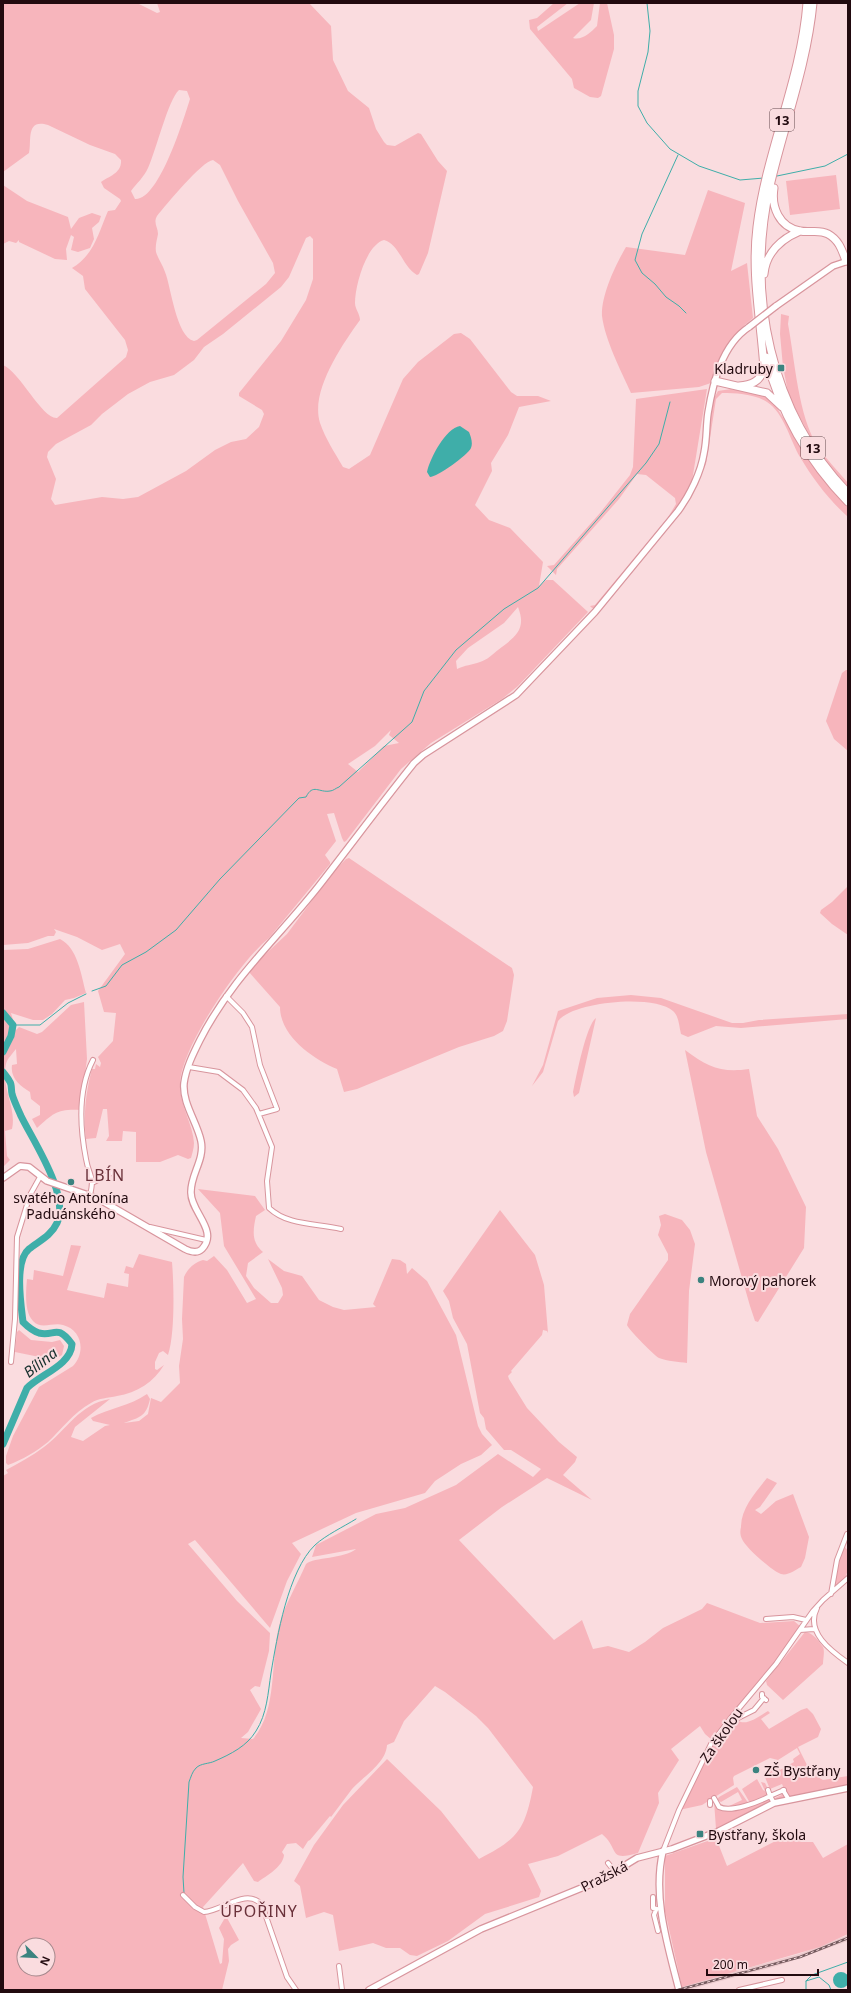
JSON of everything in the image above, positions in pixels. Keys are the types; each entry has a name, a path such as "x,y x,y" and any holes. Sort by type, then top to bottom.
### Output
{"highway":[{"name":"13","path":"808,3 802,45 766,183 757,226 755,278 767,359 786,412 809,454 848,502"},
{"name":"13","path":"813,3 807,46 766,205 761,249 760,278 763,330 791,408 814,450 848,493"},
{"path":"776,164 773,194 775,208 782,221 800,231 817,231 828,234 840,245 847,261"},
{"path":"739,386 754,382 762,374 764,369 763,330 765,265 776,246 800,231"},
{"path":"715,381 767,393 773,397 786,412"}],"street":[{"path":"3,1178 16,1168 25,1165 40,1177 90,1195 185,1249 195,1252 201,1250 206,1240 205,1224 192,1202 191,1194 199,1167 201,1142 185,1095 184,1085 189,1067 208,1025 226,996 243,972 288,924 318,887 414,763 423,755 516,695 595,612 641,559 684,503 702,464 708,413 715,381 726,352 739,334 833,266 847,261"},
{"path":"226,996 242,1013 252,1027 260,1065 277,1109 259,1114"},
{"path":"90,1195 94,1182 86,1162 81,1130 82,1103 89,1069 93,1060"},
{"path":"189,1067 214,1070 232,1080 251,1100 259,1114 272,1147 267,1181 269,1208 276,1215 289,1221 341,1229"},
{"path":"94,1182 113,1172"},
{"path":"11,1362 15,1319 17,1237 30,1195 40,1177"},
{"path":"147,1227 206,1240"},
{"path":"831,1594 837,1560 848,1536 848,1529"},
{"name":"Za školou","path":"663,1851 698,1768 711,1744 776,1664 806,1620 819,1604 848,1578"},
{"path":"819,1604 814,1617 814,1629 820,1639 848,1663"},
{"path":"766,1619 793,1617 806,1620"},
{"path":"800,1630 804,1628 814,1629"},
{"path":"730,1719 734,1720 754,1710 764,1697"},
{"name":"Pražská","path":"369,1990 481,1929 601,1880 637,1858 663,1851 716,1831 774,1803 848,1788"},
{"path":"768,1790 774,1803"},
{"path":"722,1804 712,1802 725,1809 753,1804 784,1790 789,1800"},
{"path":"716,1831 722,1837"},
{"path":"663,1851 658,1909 679,1990"},
{"path":"608,1863 615,1872"},
{"path":"183,1895 195,1907 204,1912 247,1898 258,1901 262,1905 287,1977 296,1990"},
{"path":"653,1897 653,1908 658,1909"},
{"path":"658,1909 654,1915 658,1932"},
{"path":"339,1966 342,1990"},
{"path":"739,1990 782,1980"}],"shaded area":[{"path":"3,3 137,3 157,13 160,12 157,3 309,3 331,26 333,60 348,91 369,108 376,129 384,142 387,145 395,146 418,133 421,134 438,161 447,171 428,253 419,274 417,275 412,271 394,246 384,240 378,243 372,250 359,277 355,303 360,320 337,355 330,369 324,383 318,410 322,429 343,467 349,469 370,455 403,379 418,362 454,334 461,333 470,339 511,392 517,396 538,396 551,401 519,407 508,435 491,463 492,471 475,505 489,520 510,528 543,562 539,586 546,580 553,580 588,612 518,686 502,699 431,743 401,769 346,841 344,842 342,838 334,813 327,814 336,841 325,855 330,864 269,938 243,965 214,1006 190,1049 183,1068 180,1084 180,1091 194,1143 191,1158 188,1159 178,1155 160,1162 136,1162 136,1132 123,1131 122,1141 106,1141 109,1136 107,1109 103,1109 96,1138 86,1139 85,1113 90,1077 92,1069 95,1069 96,1064 100,1067 101,1063 98,1057 113,1041 116,1013 104,1012 98,991 125,954 120,944 102,950 77,937 54,929 56,932 54,936 48,936 28,943 3,945 3,365 10,369 45,411 51,416 57,418 126,357 128,350 125,340 85,289 83,276 72,268 86,257 98,236 108,211 115,210 121,201 104,188 101,182 117,171 121,164 121,160 115,154 90,145 48,125 41,124 36,125 31,132 29,153 3,172","holes":["179,90 187,91 190,99 176,140 153,187 144,196 135,199 131,191 148,168 166,115","213,160 220,165 238,201 273,263 275,273 266,284 194,341 188,337 178,321 164,269 156,252 158,232 155,221 157,216 193,175 208,162","310,236 313,239 313,279 306,300 281,341 239,393 239,396 262,410 264,414 259,427 246,439 231,442 215,450 186,471 138,497 123,499 102,497 55,505 51,499 56,479 47,457 48,452 56,444 91,425 102,414 128,394 150,382 174,375 194,360 204,347 223,334 281,287 289,277 306,238","518,607 521,622 518,632 514,637 485,660 457,669 456,661 468,648 504,623","391,730 389,735 399,743 384,746 358,772 348,764 375,746"]},
{"path":"554,3 568,3 537,27 538,31 580,3 594,3 591,20 573,38 576,39 586,35 597,26 600,3 607,3 614,35 614,49 601,96 598,98 590,97 574,88 572,79 530,29 529,20 537,18"},
{"path":"836,175 840,209 790,215 786,181"},
{"path":"3,185 27,201 68,217 71,229 79,218 92,213 101,216 99,222 92,228 94,239 90,248 78,252 71,250 74,237 71,235 66,249 67,260 55,259 19,242 19,240 16,243 9,241 3,244"},
{"path":"708,190 745,203 731,271 747,263 753,318 732,339 723,355 711,383 699,387 631,393 606,335 602,316 604,299 610,280 626,247 685,255"},
{"path":"781,314 789,316 788,324 798,388 811,434 821,452 848,483 848,489 816,447 789,397 783,367 780,334"},
{"path":"707,389 692,481 682,502 595,608 592,608 590,606 595,605 667,519 676,504 675,498 646,475 637,474 619,499 557,569 556,575 547,566 554,565 600,513 630,475 633,467 636,399"},
{"path":"731,389 762,394 772,400 814,467 848,508 848,517 828,496 810,473 796,450 778,413 767,402 757,397 722,393 716,399 706,464 703,468 712,402 718,391"},
{"path":"848,670 848,751 834,739 826,721 842,673"},
{"path":"349,858 512,968 514,975 507,1021 503,1031 494,1036 459,1047 357,1089 344,1092 337,1069 308,1053 292,1037 281,1018 280,1007 249,972 256,963 287,934 334,871 346,859"},
{"path":"848,886 848,935 832,924 820,913 821,910 832,902"},
{"path":"60,939 66,943 75,955 86,993 65,1000 52,1014 43,1020 33,1020 11,1013 16,1030 19,1027 37,1034 42,1032 71,1005 84,1002 87,1059 80,1110 66,1110 56,1113 37,1128 32,1119 40,1115 40,1106 31,1099 30,1092 19,1084 14,1078 12,1065 17,1064 16,1049 7,1062 5,1072 5,1080 13,1121 12,1129 5,1131 7,1156 10,1160 3,1167 3,950 28,949"},
{"path":"631,995 661,998 732,1023 848,1014 848,1019 741,1028 716,1026 688,1037 681,1034 678,1018 675,1013 664,1006 633,1001 596,1005 567,1014 558,1021 543,1072 532,1086 543,1065 558,1011 597,998"},
{"path":"596,1018 579,1093 574,1097 573,1092 585,1041 592,1023"},
{"path":"685,1050 708,1065 730,1070 749,1069 757,1116 778,1149 806,1207 804,1248 758,1322 755,1321 750,1306 706,1152"},
{"path":"198,1189 255,1196 265,1210 256,1216 254,1226 256,1244 263,1252 248,1263 246,1276 254,1288 271,1303 278,1303 283,1295 282,1288 268,1259 284,1271 302,1276 319,1300 333,1307 344,1310 376,1307 373,1304 392,1259 400,1260 406,1264 407,1274 412,1268 427,1281 456,1335 478,1426 482,1434 492,1445 481,1455 461,1464 435,1481 425,1493 356,1513 292,1543 301,1554 287,1581 270,1628 195,1540 188,1544 237,1601 270,1633 269,1651 260,1687 255,1686 250,1690 261,1709 248,1732 241,1738 253,1739 261,1727 266,1714 270,1700 276,1640 279,1626 288,1602 306,1564 316,1560 344,1555 356,1549 312,1557 316,1545 376,1514 405,1508 456,1485 498,1454 533,1477 541,1469 511,1450 504,1450 486,1429 484,1418 480,1413 467,1344 453,1318 449,1301 443,1291 500,1210 535,1255 544,1285 548,1333 547,1331 543,1330 542,1335 508,1376 527,1408 559,1442 577,1457 575,1462 563,1475 592,1500 547,1478 502,1507 459,1540 554,1640 582,1620 593,1649 608,1646 629,1652 663,1628 702,1609 707,1603 760,1623 794,1621 801,1627 776,1663 712,1740 705,1734 700,1726 671,1749 679,1760 658,1793 659,1803 638,1853 622,1856 618,1855 602,1834 558,1856 528,1864 541,1891 539,1897 485,1914 448,1941 417,1956 410,1955 400,1948 386,1948 373,1943 339,1951 333,1915 324,1912 306,1918 300,1886 294,1881 314,1845 343,1805 387,1759 441,1811 479,1859 503,1845 518,1832 527,1814 533,1787 488,1728 476,1716 435,1686 404,1721 394,1742 387,1745 386,1752 379,1763 352,1789 331,1817 330,1816 308,1841 303,1849 296,1843 287,1844 282,1852 284,1855 281,1863 274,1871 258,1882 254,1881 243,1863 203,1907 220,1964 222,1963 224,1939 219,1928 226,1916 239,1940 228,1949 229,1961 222,1990 3,1990 3,1476 8,1473 6,1470 44,1447 74,1418 90,1406 110,1399 75,1427 71,1437 83,1441 105,1426 110,1425 93,1421 91,1418 134,1401 147,1394 150,1399 142,1416 124,1423 139,1421 148,1414 151,1398 161,1402 180,1383 179,1366 183,1339 182,1319 184,1277 187,1271 194,1264 203,1260 207,1261 214,1256 227,1270 247,1303 256,1299 224,1246 220,1213"},
{"path":"665,1214 682,1220 690,1230 695,1244 689,1291 687,1363 659,1358 642,1343 627,1325 630,1314 668,1260 668,1254 658,1235 661,1225 659,1216"},
{"path":"71,1245 81,1246 67,1290 104,1298 107,1283 128,1287 129,1274 124,1273 126,1266 133,1268 139,1254 172,1262 173,1323 168,1355 163,1351 159,1353 155,1362 155,1369 157,1370 164,1365 155,1377 144,1386 124,1395 94,1401 73,1416 44,1445 24,1458 8,1465 6,1463 6,1456 13,1436 39,1387 73,1366 80,1354 80,1342 78,1336 74,1332 59,1324 36,1324 30,1317 26,1301 27,1279 33,1280 34,1270 63,1276"},
{"path":"19,1330 31,1340 52,1342 60,1340 64,1346 62,1355 54,1360 15,1352 17,1332"},
{"path":"767,1478 777,1483 760,1507 755,1510 761,1514 776,1501 793,1494 809,1537 805,1558 801,1567 786,1574 777,1572 759,1558 744,1543 740,1530 746,1507"},
{"path":"848,1541 845,1547 848,1551 847,1573 843,1581 834,1591 836,1564 844,1546"},
{"path":"805,1632 813,1635 823,1647 823,1664 783,1700 767,1685 766,1681"},
{"path":"807,1708 813,1714 821,1729 818,1737 798,1747 811,1773 823,1780 848,1776 848,1786 776,1800 775,1798 786,1793 782,1784 770,1789 764,1775 778,1767 780,1770 794,1762 793,1759 800,1754 797,1748 778,1760 770,1758 734,1776 734,1785 702,1805 679,1810 711,1744 730,1719 732,1722 737,1720 741,1722 748,1722 768,1711 770,1713 761,1719 769,1729"},
{"path":"757,1779 768,1796 750,1803 742,1789"},
{"path":"761,1782 765,1783 768,1789 765,1791"},
{"path":"737,1787 749,1804 730,1808 725,1808 742,1800 738,1792 721,1802 717,1800 719,1797"},
{"path":"768,1798 771,1802 729,1824 716,1829 714,1801 718,1808 725,1810"},
{"path":"793,1832 802,1842 813,1842 823,1858 848,1844 848,1934 820,1947 682,1987 665,1911 665,1856 716,1838 727,1866"},
{"path":"848,1935 848,1941 780,1965 688,1990 667,1990 799,1954"}],"water":[{"path":"460,426 469,432 472,442 471,448 452,465 430,477 427,472 431,459 439,444 449,432"},
{"path":"838,1972 844,1972 849,1977 847,1986 844,1988 838,1988 833,1983 833,1977"}],"waterway":[{"path":"647,3 650,31 648,52 638,91 638,106 647,123 670,149 699,166 740,180 764,178"},
{"path":"777,176 825,166 848,154"},
{"path":"678,155 642,234 635,260 642,273 655,284 666,297 686,313"},
{"path":"92,991 106,986 122,965 146,952 176,930 220,879 299,798 306,797 311,790 314,789 332,791 339,787 412,722 424,691 456,650 504,609 538,588 646,463 659,444 670,402"},
{"path":"13,1025 40,1025 68,1003 86,994"},
{"name":"Bílina","path":"3,1013 13,1025 11,1036 3,1052"},
{"name":"Bílina","path":"3,1072 11,1083 13,1097 21,1116 48,1168 59,1198 60,1211 57,1223 48,1235 29,1249 24,1255 21,1263 20,1284 23,1322 31,1329 39,1333 44,1334 59,1332 72,1344 67,1358 27,1388 3,1444"},
{"path":"184,1893 183,1877 189,1782 193,1773 200,1765 215,1761 238,1749 248,1741 256,1731 263,1718 280,1624 291,1587 298,1571 306,1556 319,1541 356,1519"},
{"path":"806,1990 806,1981 812,1975 848,1962"},
{"path":"806,1981 819,1977 829,1985 831,1990"}],"railway":[{"path":"678,1990 800,1957 848,1938"}],"place":[{"name":"Kladruby","path":"781,368"},
{"name":"svatého Antonína Paduánského","path":"71,1182"},
{"name":"Morový pahorek","path":"701,1280"},
{"name":"ZŠ Bystřany","path":"756,1770"},
{"name":"Bystřany, škola","path":"700,1834"}],"district":[{"name":"LBÍN","path":"105,1175"},
{"name":"ÚPOŘINY","path":"259,1911"}]}
